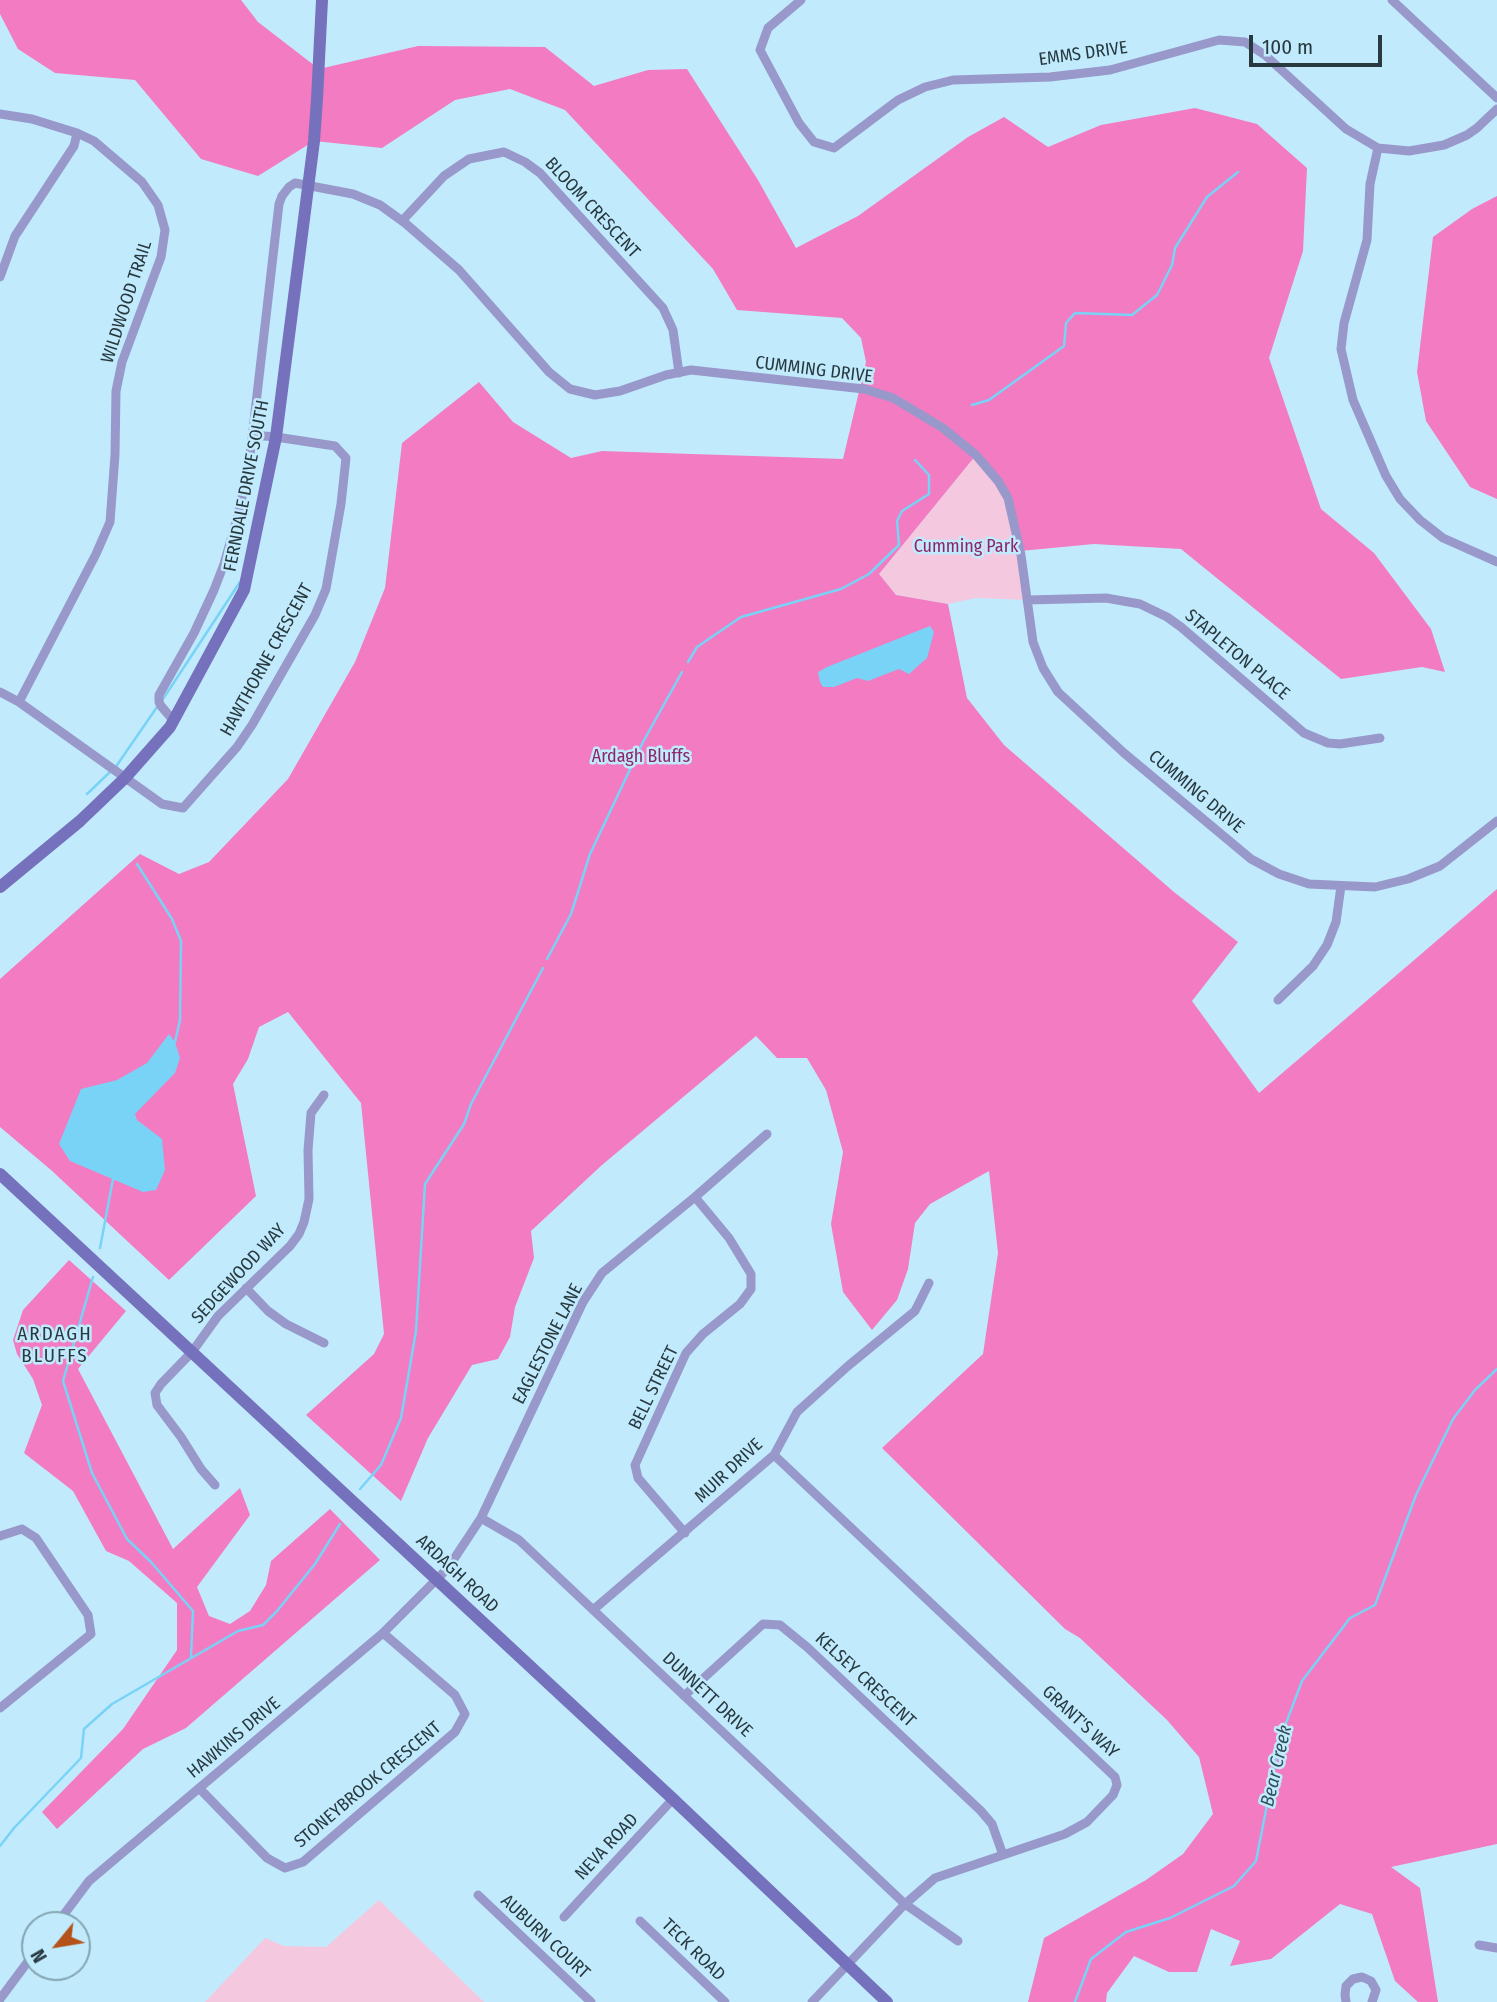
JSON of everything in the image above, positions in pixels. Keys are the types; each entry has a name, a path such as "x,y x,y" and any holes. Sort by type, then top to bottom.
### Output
{"street":[{"name":"FERNDALE DRIVE SOUTH","path":"0,887 80,821 125,778 170,727 244,590 276,437 309,185 322,0"},
{"name":"EMMS DRIVE","path":"802,0 768,28 760,50 799,123 814,142 834,148 898,100 925,87 953,80 1050,76 1110,70 1219,40 1245,42 1265,55 1346,129 1378,148 1409,150 1444,145 1467,135 1497,109"},
{"path":"1392,0 1497,98"},
{"name":"WILDWOOD TRAIL","path":"0,114 32,119 94,141 142,182 158,205 165,230 161,257 122,362 116,391 110,522 19,702"},
{"path":"0,276 15,236 74,146 77,133"},
{"path":"1378,148 1370,184 1367,240 1344,323 1341,349 1353,400 1386,476 1400,499 1420,520 1443,538 1497,562"},
{"name":"BLOOM CRESCENT","path":"402,220 444,176 469,159 504,152 525,162 541,175 663,308 673,330 679,373"},
{"path":"173,720 161,706 159,695 194,633 224,564 248,473 279,204 282,196 295,183 309,185"},
{"name":"CUMMING DRIVE","path":"309,185 353,194 380,205 402,220 459,270 549,372 570,389 595,395 620,391 666,375 691,370 864,390 893,398 943,428 976,455 998,481 1007,498 1021,555 1033,642 1043,668 1058,692 1124,753 1251,859 1279,874 1309,884 1341,886 1375,887 1408,879 1440,866 1497,821"},
{"name":"HAWTHORNE CRESCENT","path":"125,778 162,804 183,808 252,726 315,615 326,589 346,458 335,446 253,435"},
{"name":"STAPLETON PLACE","path":"1027,600 1106,598 1140,604 1181,627 1304,733 1315,739 1340,744 1380,738"},
{"path":"0,692 19,702 125,778"},
{"path":"1278,1000 1314,966 1327,945 1336,922 1341,886"},
{"name":"SEDGEWOOD WAY","path":"215,1485 157,1405 155,1394 161,1384 192,1352 218,1315 290,1246 304,1222 309,1199 308,1150 311,1113 324,1095"},
{"name":"EAGLESTONE LANE","path":"437,1579 481,1518 583,1302 602,1273 767,1134"},
{"name":"ARDAGH ROAD","path":"0,1174 673,1799 887,2002"},
{"name":"BELL STREET","path":"685,1532 638,1478 635,1465 686,1353 703,1334 740,1304 751,1289 751,1274 729,1238 695,1197"},
{"name":"MUIR DRIVE","path":"593,1610 774,1455 797,1412 915,1311 929,1283"},
{"path":"246,1289 286,1324 324,1343"},
{"name":"GRANT'S WAY","path":"774,1455 1115,1777 1117,1785 1113,1795 1087,1822 1065,1834 934,1878 905,1903 812,2002"},
{"name":"DUNNETT DRIVE","path":"481,1518 519,1540 905,1903 958,1941"},
{"path":"0,1536 22,1529 36,1538 88,1615 91,1634 0,1708"},
{"name":"HAWKINS DRIVE","path":"66,1911 89,1881 383,1633 437,1579"},
{"name":"KELSEY CRESCENT","path":"684,1696 763,1624 780,1625 807,1647 981,1811 992,1824 1003,1855"},
{"name":"STONEYBROOK CRESCENT","path":"199,1788 267,1858 285,1868 303,1862 455,1732 465,1714 455,1695 383,1633"},
{"name":"NEVA ROAD","path":"564,1917 673,1799"},
{"name":"AUBURN COURT","path":"478,1895 591,2002"},
{"name":"TECK ROAD","path":"640,1921 725,2002"},
{"path":"1479,1945 1497,1948"},
{"path":"0,1999 21,1971"},
{"path":"1346,2002 1346,1986 1353,1979 1362,1977 1371,1981 1376,1990 1372,2002"}],"green space":[{"name":"Ardagh Bluffs","path":"0,0 241,0 258,22 319,69 418,46 545,47 594,86 648,70 687,69 758,180 796,248 858,216 968,137 1004,117 1048,147 1101,125 1195,108 1257,124 1307,168 1303,251 1269,358 1321,509 1374,553 1431,629 1445,672 1422,667 1341,679 1181,549 1094,544 1020,551 1008,498 976,455 879,574 896,595 948,604 967,698 1004,745 1174,892 1238,942 1192,1001 1259,1093 1497,889 1497,1844 1391,1867 1420,1888 1438,2002 1418,2002 1395,1981 1372,1914 1340,1904 1271,1959 1230,1966 1240,1941 1211,1929 1197,1972 1169,1972 1134,1956 1107,1993 1106,2002 1028,2002 1044,1938 1146,1880 1183,1854 1213,1814 1199,1757 1167,1720 1080,1638 1065,1629 882,1448 983,1354 998,1253 989,1171 930,1204 915,1223 908,1269 897,1300 872,1330 843,1292 831,1224 843,1152 826,1090 807,1058 777,1058 756,1036 602,1165 531,1231 534,1258 515,1307 510,1337 498,1359 472,1365 428,1438 401,1501 306,1415 374,1354 384,1334 361,1103 288,1012 259,1027 248,1059 233,1084 256,1196 169,1280 51,1170 0,1127 0,979 140,854 179,874 209,862 288,779 355,662 385,588 402,443 479,382 513,422 571,458 602,451 843,459 866,362 861,338 842,318 737,310 713,269 565,110 510,89 455,100 382,148 314,141 258,176 201,159 135,80 55,73 18,49 0,14"},
{"path":"1497,196 1497,499 1470,487 1426,421 1417,372 1433,237 1472,209"},
{"name":"Cumming Park","path":"976,455 1008,498 1027,600 976,598 948,604 896,595 879,574"},
{"path":"69,1260 126,1311 78,1369 173,1549 240,1488 250,1515 197,1587 209,1616 230,1624 250,1611 266,1585 271,1561 330,1509 380,1560 186,1728 143,1749 57,1829 42,1812 123,1729 177,1650 177,1603 129,1561 106,1551 73,1491 24,1453 42,1405 33,1379 17,1354 13,1340 23,1310"},
{"path":"379,1900 484,2002 205,2002 265,1938 284,1946 326,1947"}],"water":[{"path":"930,626 934,632 927,658 909,674 899,669 868,681 857,678 834,687 823,687 820,682 818,672 827,667"},
{"path":"169,1034 175,1042 180,1058 175,1073 135,1114 137,1120 162,1139 165,1170 156,1190 143,1192 70,1161 59,1144 81,1089 117,1080 147,1063"}],"waterway":[{"path":"972,405 989,400 1064,346 1066,323 1075,313 1132,315 1157,295 1172,265 1175,248 1207,197 1238,172"},
{"path":"688,662 697,647 741,617 841,589 869,574 899,545 897,521 902,511 929,494 929,475 915,460"},
{"path":"163,699 240,582"},
{"path":"547,959 571,914 590,854 643,742 682,672"},
{"path":"115,768 157,707"},
{"path":"87,794 110,772"},
{"path":"137,864 172,919 181,941 180,1020 175,1042"},
{"path":"360,1489 381,1465 401,1418 416,1331 425,1184 464,1124 471,1104 543,968"},
{"path":"100,1248 113,1179"},
{"path":"93,1277 63,1381 92,1473 127,1539 151,1562 193,1611 191,1657"},
{"name":"Bear Creek","path":"1075,2002 1091,1959 1126,1932 1170,1918 1234,1886 1256,1861 1280,1739 1302,1681 1350,1618 1375,1605 1416,1495 1453,1419 1475,1390 1497,1369"},
{"path":"0,1846 81,1758 84,1729 112,1704 238,1631 263,1625 315,1564 340,1524"}],"district":[{"name":"ARDAGH BLUFFS","path":"55,1346"}]}
